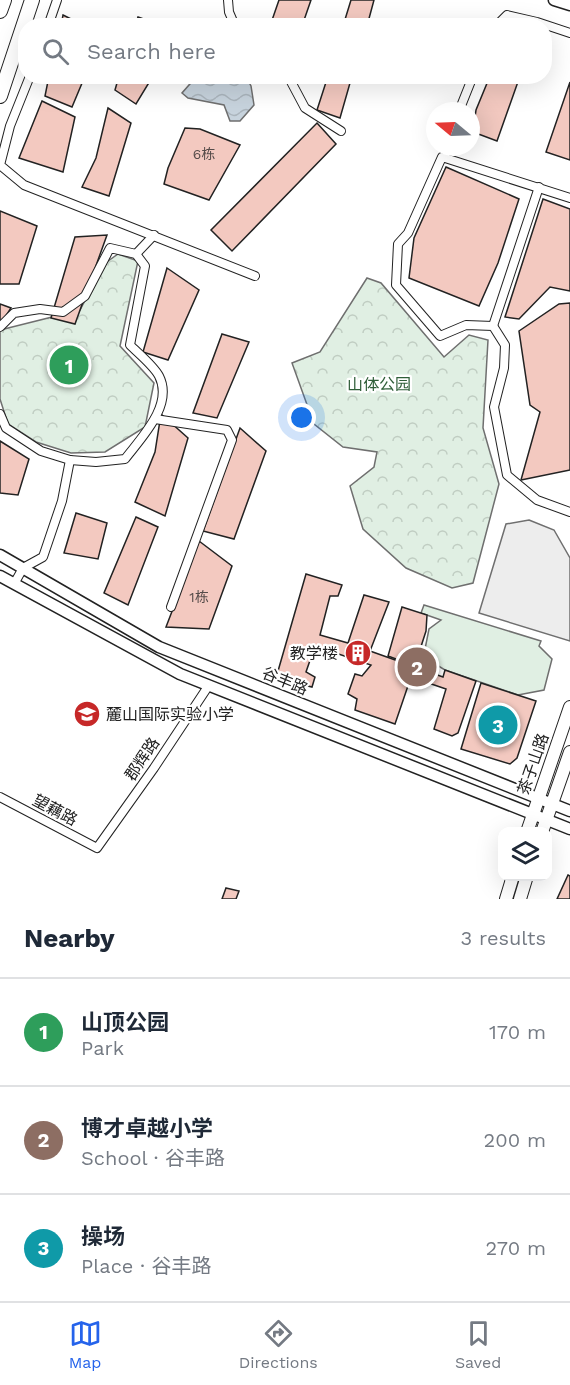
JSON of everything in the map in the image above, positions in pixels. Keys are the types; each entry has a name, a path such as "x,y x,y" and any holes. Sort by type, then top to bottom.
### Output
{"main road":[{"path":"0,11 4,0"},
{"path":"26,18 32,0"},
{"path":"0,96 18,42"},
{"name":"茶子山路","path":"528,827 570,707"},
{"name":"茶子山路","path":"544,827 570,752"},
{"path":"506,899 511,881"},
{"path":"519,899 525,881"}],"street":[{"path":"51,18 57,0"},
{"path":"228,0 232,18"},
{"path":"554,0 570,5"},
{"path":"504,18 507,15 520,18"},
{"path":"552,27 570,33"},
{"path":"27,84 10,126 0,165 24,185 255,276"},
{"path":"292,84 305,108 341,131"},
{"path":"463,102 470,84"},
{"path":"493,326 466,326 440,336 396,285 398,244 408,234 442,157 570,198"},
{"path":"493,326 539,187"},
{"path":"136,254 154,236"},
{"path":"0,327 14,314 40,309 63,312 85,296 110,248 136,254 145,266 130,345 159,376 163,396 153,424 124,459 96,462 70,460 41,451 6,428 0,414"},
{"path":"493,326 505,345 504,368 495,407 507,475 537,500 570,512"},
{"path":"155,418 227,430 232,440 171,607"},
{"path":"14,584 23,568 43,557 62,501 70,460"},
{"name":"谷丰路","path":"0,555 159,647 570,810"},
{"name":"谷丰路","path":"0,576 180,674 570,829"},
{"name":"郡辉路","path":"97,848 209,685"},
{"name":"望藕路","path":"0,797 97,848"}],"green space":[{"path":"118,254 138,261 120,346 154,383 145,427 105,452 71,453 36,442 8,424 0,399 0,330 80,310 104,264"},
{"name":"山体公园","path":"367,278 381,283 444,357 469,335 488,340 483,428 499,484 473,583 452,588 406,568 363,529 350,486 374,467 377,452 343,447 314,424 292,363 320,352"},
{"path":"424,605 541,641 539,646 552,659 544,690 518,695 445,670 435,664 425,649 429,629 441,620 421,613"}],"shaded area":[{"path":"529,520 554,530 570,558 570,641 479,613 506,524"}],"water":[{"path":"190,84 250,84 254,105 240,121 230,121 224,105 188,98 182,93"}],"building":[{"path":"279,0 311,0 305,18 273,18"},
{"path":"351,0 374,0 369,18 345,18"},
{"path":"570,82 570,160 546,152"},
{"path":"47,84 82,84 72,107 45,96"},
{"path":"117,84 148,84 136,104 115,90"},
{"path":"325,84 350,84 340,118 317,110"},
{"path":"487,84 517,84 497,141 480,135 479,102"},
{"path":"42,101 75,117 63,172 19,158"},
{"path":"108,108 131,123 109,196 82,187 96,158"},
{"path":"317,123 336,144 232,251 211,230"},
{"path":"185,128 200,129 240,145 209,200 164,184 168,168"},
{"path":"446,167 519,199 498,263 479,306 409,278 414,238"},
{"path":"543,199 570,209 570,291 550,287 519,319 505,317"},
{"path":"0,211 37,226 19,284 0,284"},
{"path":"107,235 75,324 51,318 75,237"},
{"path":"167,268 199,290 168,360 143,352"},
{"path":"570,303 570,470 521,480 540,412 530,405 519,331 559,304"},
{"path":"0,304 11,308 0,325"},
{"path":"222,334 249,342 217,418 193,413"},
{"path":"161,414 188,438 165,516 135,502 155,452"},
{"path":"240,428 266,451 234,539 203,531"},
{"path":"0,441 29,459 18,495 0,493"},
{"path":"76,513 107,523 98,559 64,553"},
{"path":"136,517 158,527 128,605 104,593"},
{"path":"199,541 232,566 209,629 166,627"},
{"name":"教学楼","path":"306,574 342,585 338,596 330,596 320,635 348,643 364,595 389,602 370,651 443,677 445,670 476,681 458,733 452,736 434,729 446,689 411,677 395,724 355,710 357,699 348,694 355,674 362,676 371,665 315,646 306,672 315,677 312,687 276,678"},
{"path":"402,607 427,615 426,631 416,662 412,665 388,656"},
{"path":"481,683 536,701 517,758 510,764 461,749"},
{"path":"568,875 570,876 570,899 557,899"},
{"path":"226,888 239,891 236,899 222,899"}],"place":[{"name":"山顶公园","path":"69,365"},
{"name":"教学楼","path":"358,653"},
{"name":"博才卓越小学","path":"417,667"},
{"name":"麓山国际实验小学","path":"87,714"},
{"name":"操场","path":"498,725"}]}
